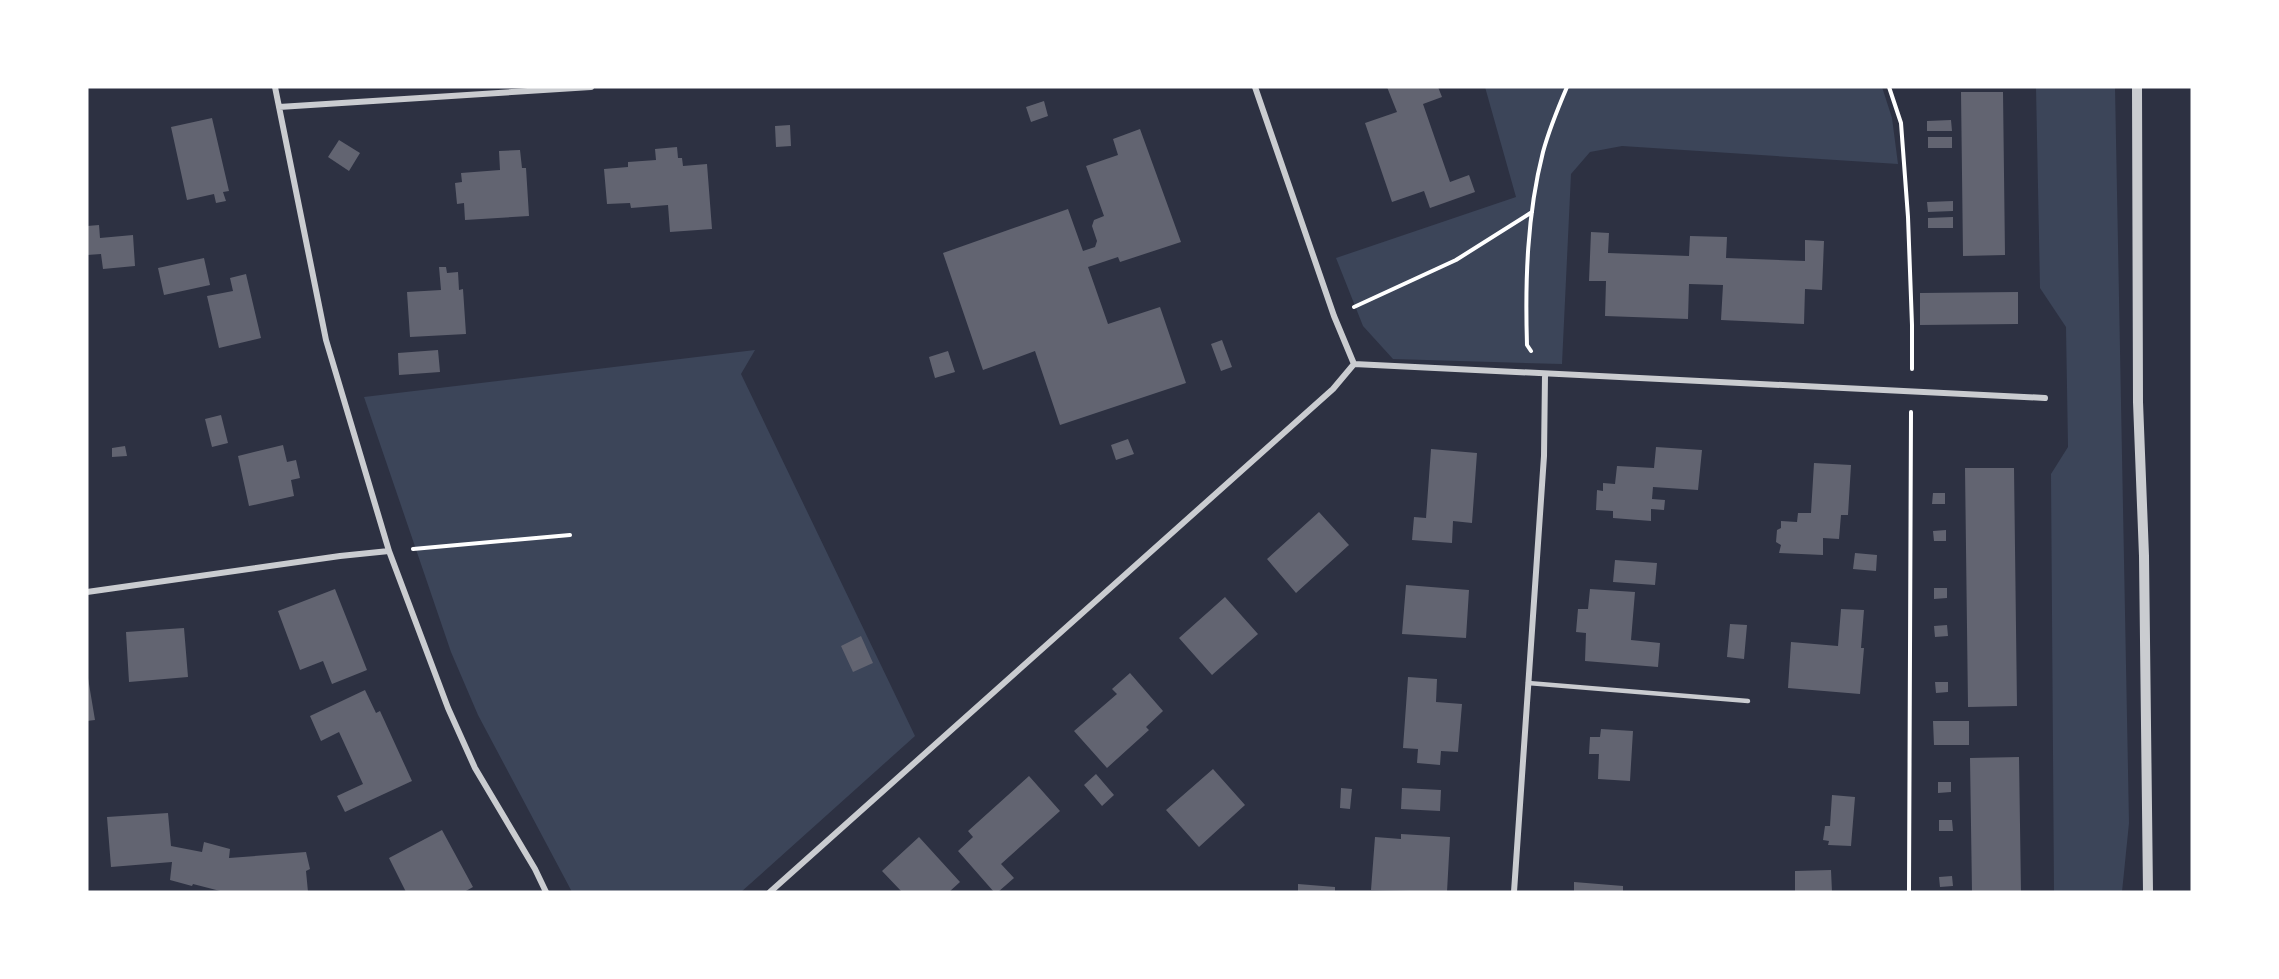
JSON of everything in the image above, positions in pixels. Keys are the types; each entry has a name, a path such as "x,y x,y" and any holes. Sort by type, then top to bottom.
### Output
{"street":[{"path":"275,87 326,340 389,551 448,708 475,768 535,869 546,892"},
{"path":"279,107 591,87"},
{"path":"1255,87 1334,316 1354,364"},
{"path":"2137,87 2138,402 2144,556 2148,892"},
{"path":"1354,364 2045,398"},
{"path":"770,892 1333,389 1354,364"},
{"path":"1514,892 1544,456 1545,375"},
{"path":"87,592 389,551"}],"lane":[{"path":"1528,683 1748,702"}],"path":[{"path":"1545,375 1527,345 1526,292 1529,237 1543,152 1567,87"},
{"path":"1889,87 1901,123 1908,217 1912,325 1909,892"},
{"path":"1334,316 1456,260 1533,211"},
{"path":"389,551 570,535"}],"shaded area":[{"path":"1485,87 1882,87 1892,118 1898,164 1622,146 1590,152 1571,174 1562,364 1393,359 1363,326 1336,258 1516,197"},
{"path":"2036,87 2115,87 2129,823 2122,892 2054,892 2051,474 2068,447 2066,327 2040,288"},
{"path":"755,350 741,374 915,736 741,892 572,892 478,715 451,652 364,397"}],"building":[{"path":"1387,87 1438,87 1442,97 1423,104 1450,182 1469,175 1475,192 1430,208 1424,191 1392,202 1365,123 1397,112"},
{"path":"1961,92 2003,92 2005,255 1963,256"},
{"path":"1044,101 1048,116 1031,122 1026,107"},
{"path":"212,118 229,191 223,192 226,201 216,203 214,194 187,200 171,127"},
{"path":"1951,120 1952,131 1927,131 1927,121"},
{"path":"790,125 791,146 776,147 775,126"},
{"path":"1140,129 1181,242 1120,262 1118,257 1088,267 1108,324 1160,307 1186,383 1060,425 1035,351 983,370 943,253 1068,209 1083,251 1095,247 1097,241 1092,226 1094,220 1104,216 1086,166 1118,155 1113,139"},
{"path":"1928,137 1952,137 1952,148 1928,148"},
{"path":"339,140 360,153 349,171 328,157"},
{"path":"677,147 678,158 682,158 683,166 707,164 712,229 670,232 668,205 631,208 630,203 607,204 604,169 628,167 628,162 656,160 655,149"},
{"path":"520,150 522,168 526,168 529,216 465,220 464,203 457,204 455,183 462,182 461,173 500,170 499,151"},
{"path":"1953,201 1953,211 1928,212 1927,202"},
{"path":"1953,217 1953,228 1928,228 1928,218"},
{"path":"99,225 100,238 133,235 135,266 103,269 101,254 87,255 87,226"},
{"path":"1591,232 1609,233 1608,253 1689,256 1690,236 1727,237 1726,258 1805,261 1805,240 1824,241 1822,290 1805,289 1804,324 1721,320 1723,285 1689,284 1688,319 1605,316 1606,281 1589,281"},
{"path":"204,258 210,285 164,295 158,268"},
{"path":"439,267 446,267 447,273 458,272 459,290 463,289 466,334 410,337 407,292 441,290"},
{"path":"246,274 261,338 219,348 207,296 233,291 230,278"},
{"path":"2018,292 2018,324 1920,325 1920,293"},
{"path":"1222,340 1232,367 1221,371 1211,344"},
{"path":"438,350 440,372 399,375 398,353"},
{"path":"948,351 955,372 935,378 929,357"},
{"path":"221,415 228,443 212,447 205,419"},
{"path":"1128,439 1134,454 1116,460 1111,445"},
{"path":"283,445 287,462 296,460 300,478 291,480 294,496 249,506 238,456"},
{"path":"125,446 127,456 112,457 112,448"},
{"path":"1656,447 1702,450 1698,490 1653,487 1652,499 1665,500 1664,510 1651,509 1651,521 1613,518 1613,511 1596,510 1597,490 1603,491 1603,483 1615,484 1617,466 1654,468"},
{"path":"1431,449 1477,453 1472,523 1453,521 1452,543 1412,540 1414,517 1426,518"},
{"path":"1814,463 1851,465 1848,515 1841,515 1839,539 1823,538 1823,555 1779,553 1781,545 1776,542 1777,530 1781,528 1781,521 1797,522 1798,513 1811,513"},
{"path":"1965,468 2014,468 2017,706 1968,707"},
{"path":"1933,493 1945,493 1945,504 1932,504"},
{"path":"1319,512 1349,545 1296,593 1267,559"},
{"path":"1946,530 1946,541 1934,541 1933,531"},
{"path":"1855,553 1877,555 1876,571 1853,569"},
{"path":"1615,560 1657,563 1655,585 1613,582"},
{"path":"1406,585 1469,590 1466,638 1402,634"},
{"path":"1934,588 1947,588 1947,598 1934,599"},
{"path":"335,589 367,670 332,684 323,661 300,670 278,611"},
{"path":"1590,589 1635,592 1631,640 1660,643 1658,667 1585,661 1586,633 1576,632 1578,609 1588,609"},
{"path":"1225,597 1258,634 1212,675 1179,638"},
{"path":"1841,609 1864,610 1861,648 1864,648 1860,694 1788,688 1791,642 1838,646"},
{"path":"1730,624 1747,625 1744,659 1727,657"},
{"path":"1947,625 1948,636 1935,637 1934,626"},
{"path":"184,628 188,677 129,682 126,632"},
{"path":"861,636 873,663 853,672 841,646"},
{"path":"1130,673 1163,711 1146,727 1149,730 1107,768 1074,731 1117,694 1112,689"},
{"path":"1408,677 1437,679 1436,702 1462,704 1458,752 1441,751 1440,765 1417,763 1418,749 1403,748"},
{"path":"87,679 95,720 87,721"},
{"path":"1935,682 1948,682 1948,692 1936,693"},
{"path":"365,690 376,713 380,711 412,781 345,812 337,796 363,784 339,732 321,741 310,716"},
{"path":"1933,721 1969,721 1969,745 1934,745"},
{"path":"1601,729 1633,731 1630,781 1598,779 1599,754 1589,754 1590,737 1600,737"},
{"path":"2019,757 2021,892 1972,892 1970,758"},
{"path":"1213,769 1245,805 1199,847 1166,810"},
{"path":"1096,774 1114,795 1102,806 1084,785"},
{"path":"1029,776 1060,811 1001,864 1014,878 998,892 994,892 958,851 973,837 968,831"},
{"path":"1938,782 1951,782 1951,792 1938,793"},
{"path":"1341,788 1352,789 1350,809 1340,808"},
{"path":"1402,788 1441,790 1440,811 1401,809"},
{"path":"1832,795 1855,797 1851,846 1828,845 1829,841 1823,840 1825,826 1830,826"},
{"path":"168,813 171,846 202,852 204,842 230,849 229,858 306,852 310,869 306,871 308,892 224,892 193,884 192,886 170,880 172,862 111,867 107,817"},
{"path":"1939,820 1952,820 1953,831 1939,831"},
{"path":"442,830 473,887 464,892 406,892 389,858"},
{"path":"1401,834 1450,837 1447,892 1371,890 1375,837 1401,839"},
{"path":"919,837 960,882 949,892 902,892 882,871"},
{"path":"1831,870 1832,892 1795,892 1795,871"},
{"path":"1952,876 1953,886 1940,887 1939,877"},
{"path":"1574,882 1623,886 1623,892 1574,892"},
{"path":"1298,884 1335,887 1335,892 1298,892"}]}
